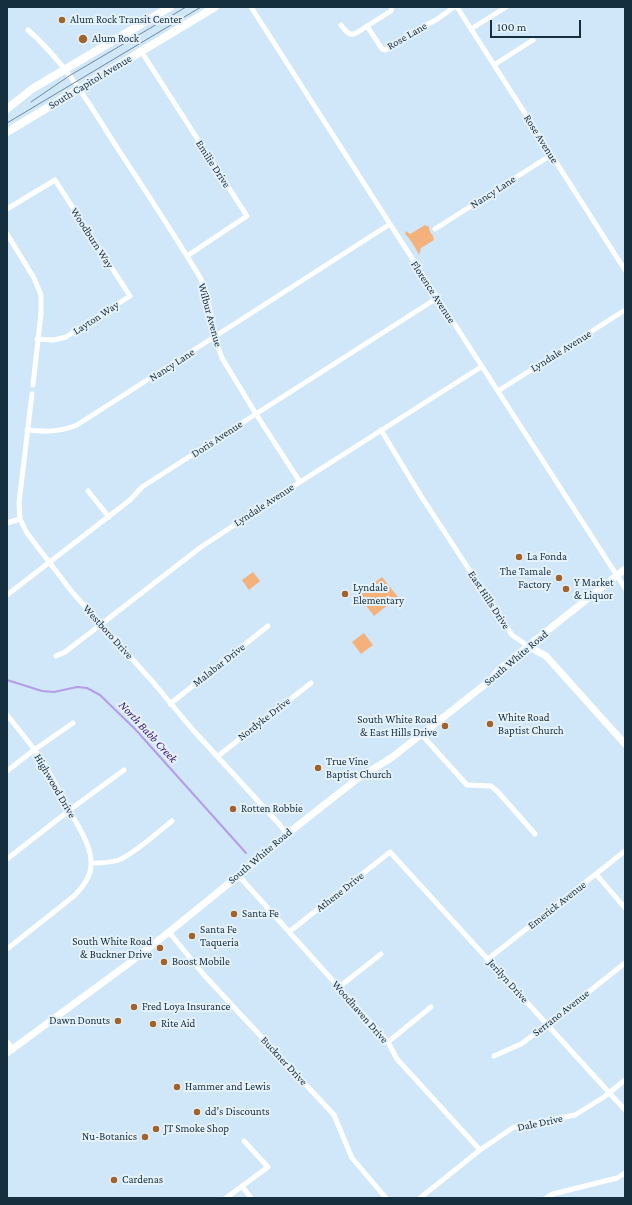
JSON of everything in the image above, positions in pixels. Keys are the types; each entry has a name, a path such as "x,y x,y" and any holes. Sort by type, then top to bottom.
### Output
{"main road":[{"path":"7,109 32,89 170,7"},
{"name":"South Capitol Avenue","path":"7,132 215,7"},
{"name":"South White Road","path":"10,1051 169,932 287,834 357,779 391,758 481,687 528,646 625,569"},
{"name":"East Hills Drive","path":"528,646 546,656 625,744"}],"street":[{"name":"Florence Avenue","path":"251,7 625,588"},
{"path":"341,25 346,33 350,35 355,34 391,11 392,7"},
{"name":"Rose Lane","path":"367,26 382,49 386,50 407,35 436,20 454,7"},
{"name":"Rose Avenue","path":"457,7 625,270"},
{"path":"471,29 506,7"},
{"name":"Wilbur Avenue","path":"28,30 43,43 65,69 201,279 222,358 300,482"},
{"path":"494,65 533,40"},
{"name":"Emilie Drive","path":"141,51 246,216 187,256"},
{"name":"Nancy Lane","path":"435,229 551,155"},
{"name":"Woodburn Way","path":"7,208 55,180 130,296"},
{"name":"Nancy Lane","path":"28,430 52,432 65,430 77,425 390,224"},
{"path":"7,234 34,278 41,295 41,314 33,385"},
{"name":"Layton Way","path":"37,339 54,340 66,338 130,296"},
{"name":"Doris Avenue","path":"7,595 130,500 142,487 437,298"},
{"name":"Lyndale Avenue","path":"498,392 625,310"},
{"name":"Lyndale Avenue","path":"56,656 65,652 201,547 481,366"},
{"name":"Westboro Drive","path":"32,394 19,502 20,519 27,533 72,592 152,680 170,704 287,834"},
{"name":"East Hills Drive","path":"381,430 421,496 512,635 528,646"},
{"path":"88,491 109,516"},
{"path":"7,523 20,519"},
{"name":"Malabar Drive","path":"170,704 268,626"},
{"name":"Nordyke Drive","path":"218,756 311,683"},
{"name":"Highwood Drive","path":"7,715 34,750 52,777 90,853 92,863"},
{"path":"7,771 73,723"},
{"path":"421,734 467,784 490,786 498,792 535,834"},
{"path":"7,860 124,770"},
{"path":"7,949 82,888 91,870 92,863 111,862 120,859 129,854 172,821"},
{"name":"Emerick Avenue","path":"488,959 625,851"},
{"name":"Athene Drive","path":"289,932 390,852"},
{"name":"Jerilyn Drive","path":"390,852 625,1110"},
{"path":"596,874 625,908"},
{"name":"Woodhaven Drive","path":"238,875 388,1042 397,1058 480,1150"},
{"name":"Buckner Drive","path":"169,932 204,975 334,1115 352,1158 386,1198"},
{"path":"339,987 381,954"},
{"name":"Serrano Avenue","path":"494,1056 521,1044 548,1025 625,963"},
{"path":"388,1042 431,1007"},
{"path":"7,1042 10,1051"},
{"name":"Dale Drive","path":"420,1198 480,1150 514,1127 575,1115 609,1093 625,1080"},
{"path":"226,1198 268,1167 244,1141"},
{"path":"546,1198 553,1194 616,1178 625,1173"},
{"path":"242,1186 251,1198"}],"shaded area":[{"path":"425,225 429,227 434,240 421,248 419,255 405,234 406,231 410,234"},
{"path":"253,572 260,581 249,590 242,580"},
{"path":"382,577 398,597 374,616 358,595"},
{"path":"364,633 373,645 361,654 352,642"}],"waterway":[{"name":"North Babb Creek","path":"7,680 42,691 54,692 77,687 87,688 100,695 135,729 246,853"}],"tram line":[{"path":"31,102 69,76 186,7"},
{"path":"7,123 201,7"}],"place":[{"name":"Alum Rock Transit Center","path":"62,20"},
{"name":"Alum Rock","path":"83,39"},
{"name":"La Fonda","path":"519,557"},
{"name":"The Tamale Factory","path":"559,578"},
{"name":"Y Market & Liquor","path":"566,589"},
{"name":"Lyndale Elementary","path":"345,594"},
{"name":"White Road Baptist Church","path":"490,724"},
{"name":"South White Road & East Hills Drive","path":"445,726"},
{"name":"True Vine Baptist Church","path":"318,768"},
{"name":"Rotten Robbie","path":"233,809"},
{"name":"Santa Fe","path":"234,914"},
{"name":"Santa Fe Taqueria","path":"192,936"},
{"name":"South White Road & Buckner Drive","path":"160,948"},
{"name":"Boost Mobile","path":"164,962"},
{"name":"Fred Loya Insurance","path":"134,1007"},
{"name":"Dawn Donuts","path":"118,1021"},
{"name":"Rite Aid","path":"153,1024"},
{"name":"Hammer and Lewis","path":"177,1087"},
{"name":"dd’s Discounts","path":"197,1112"},
{"name":"JT Smoke Shop","path":"156,1129"},
{"name":"Nu-Botanics","path":"145,1137"},
{"name":"Cardenas","path":"114,1180"}]}
